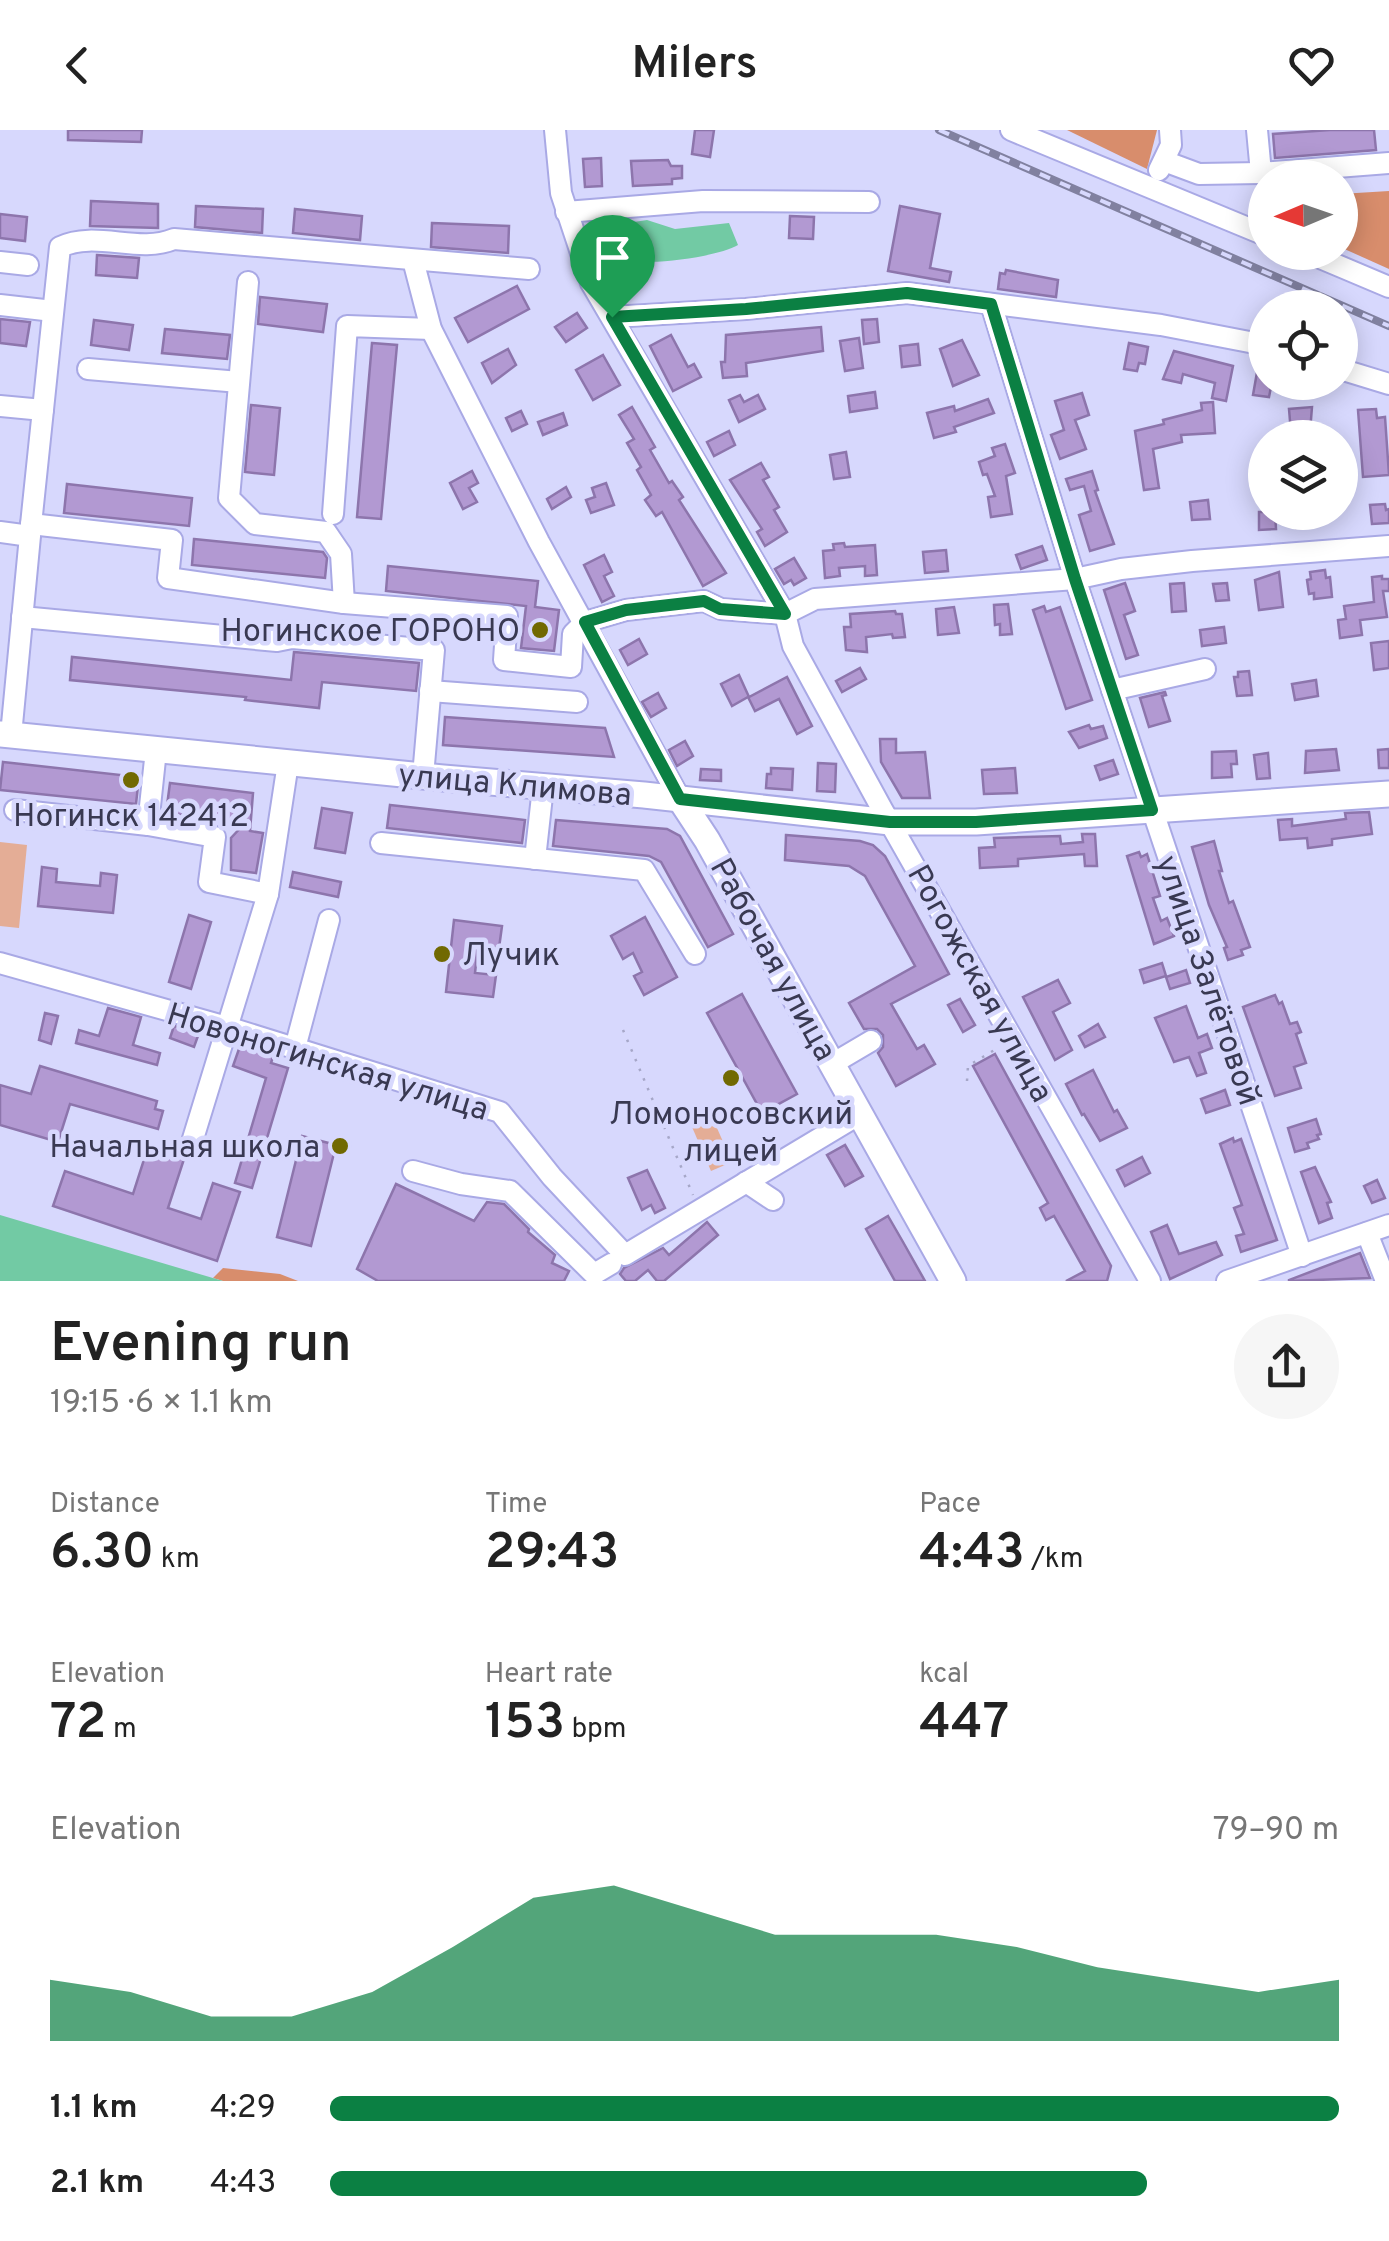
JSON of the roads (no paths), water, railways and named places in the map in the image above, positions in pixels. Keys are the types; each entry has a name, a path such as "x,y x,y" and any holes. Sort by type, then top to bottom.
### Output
{"main road":[{"name":"улица Климова","path":"6,735 890,822 976,822 1389,794"},
{"name":"Рабочая улица","path":"680,799 707,840 953,1281"}],"street":[{"name":"Рогожская улица","path":"555,130 561,193 590,283 785,614 793,646 1150,1281"},
{"path":"1013,130 1248,228"},
{"path":"1151,188 1171,145 1170,130"},
{"path":"1257,130 1259,160"},
{"path":"1164,161 1199,174 1248,173"},
{"path":"1358,165 1389,163"},
{"path":"566,212 704,201 869,202"},
{"path":"6,735 60,247 77,239 160,245 174,239 529,270"},
{"name":"Рабочая улица","path":"414,260 431,329 539,542 680,799"},
{"path":"0,262 28,265"},
{"path":"1350,270 1389,286"},
{"path":"248,282 229,498 255,524 326,532 342,554 344,603"},
{"path":"612,317 907,293 1173,327 1248,342"},
{"name":"улица Залётовой","path":"991,304 1075,579 1302,1256"},
{"path":"0,305 54,311"},
{"path":"333,514 347,326 431,329"},
{"path":"88,368 239,382"},
{"path":"1358,375 1389,384"},
{"path":"0,406 43,410"},
{"path":"0,532 30,530 172,540 168,578 344,603 506,616 504,660 571,667 572,634 585,622 626,610 704,601 720,609 785,614 815,599 1075,579 1192,561 1387,547"},
{"path":"22,617 277,641 292,638 434,650 423,776"},
{"path":"1112,690 1204,670"},
{"path":"430,691 577,702"},
{"path":"148,824 156,750"},
{"path":"192,1142 268,894 288,763"},
{"path":"535,859 542,787"},
{"path":"15,810 148,824 215,837 210,882 268,894"},
{"path":"380,843 644,870 695,954"},
{"path":"296,1048 330,920"},
{"name":"Новоногинская улица","path":"0,963 227,1027 500,1112 552,1177 626,1255 860,1114"},
{"path":"832,1064 870,1041"},
{"path":"413,1171 510,1191 602,1273"},
{"path":"746,1182 773,1200"},
{"path":"1227,1281 1389,1225"},
{"path":"1367,1233 1386,1281"}],"railway":[{"path":"939,130 1389,326"}],"place":[{"name":"Ногинское ГОРОНО","path":"540,630"},
{"name":"Ногинск 142412","path":"131,780"},
{"name":"Лучик","path":"442,954"},
{"name":"Ломоносовский лицей","path":"731,1078"},
{"name":"Начальная школа","path":"340,1146"}]}
